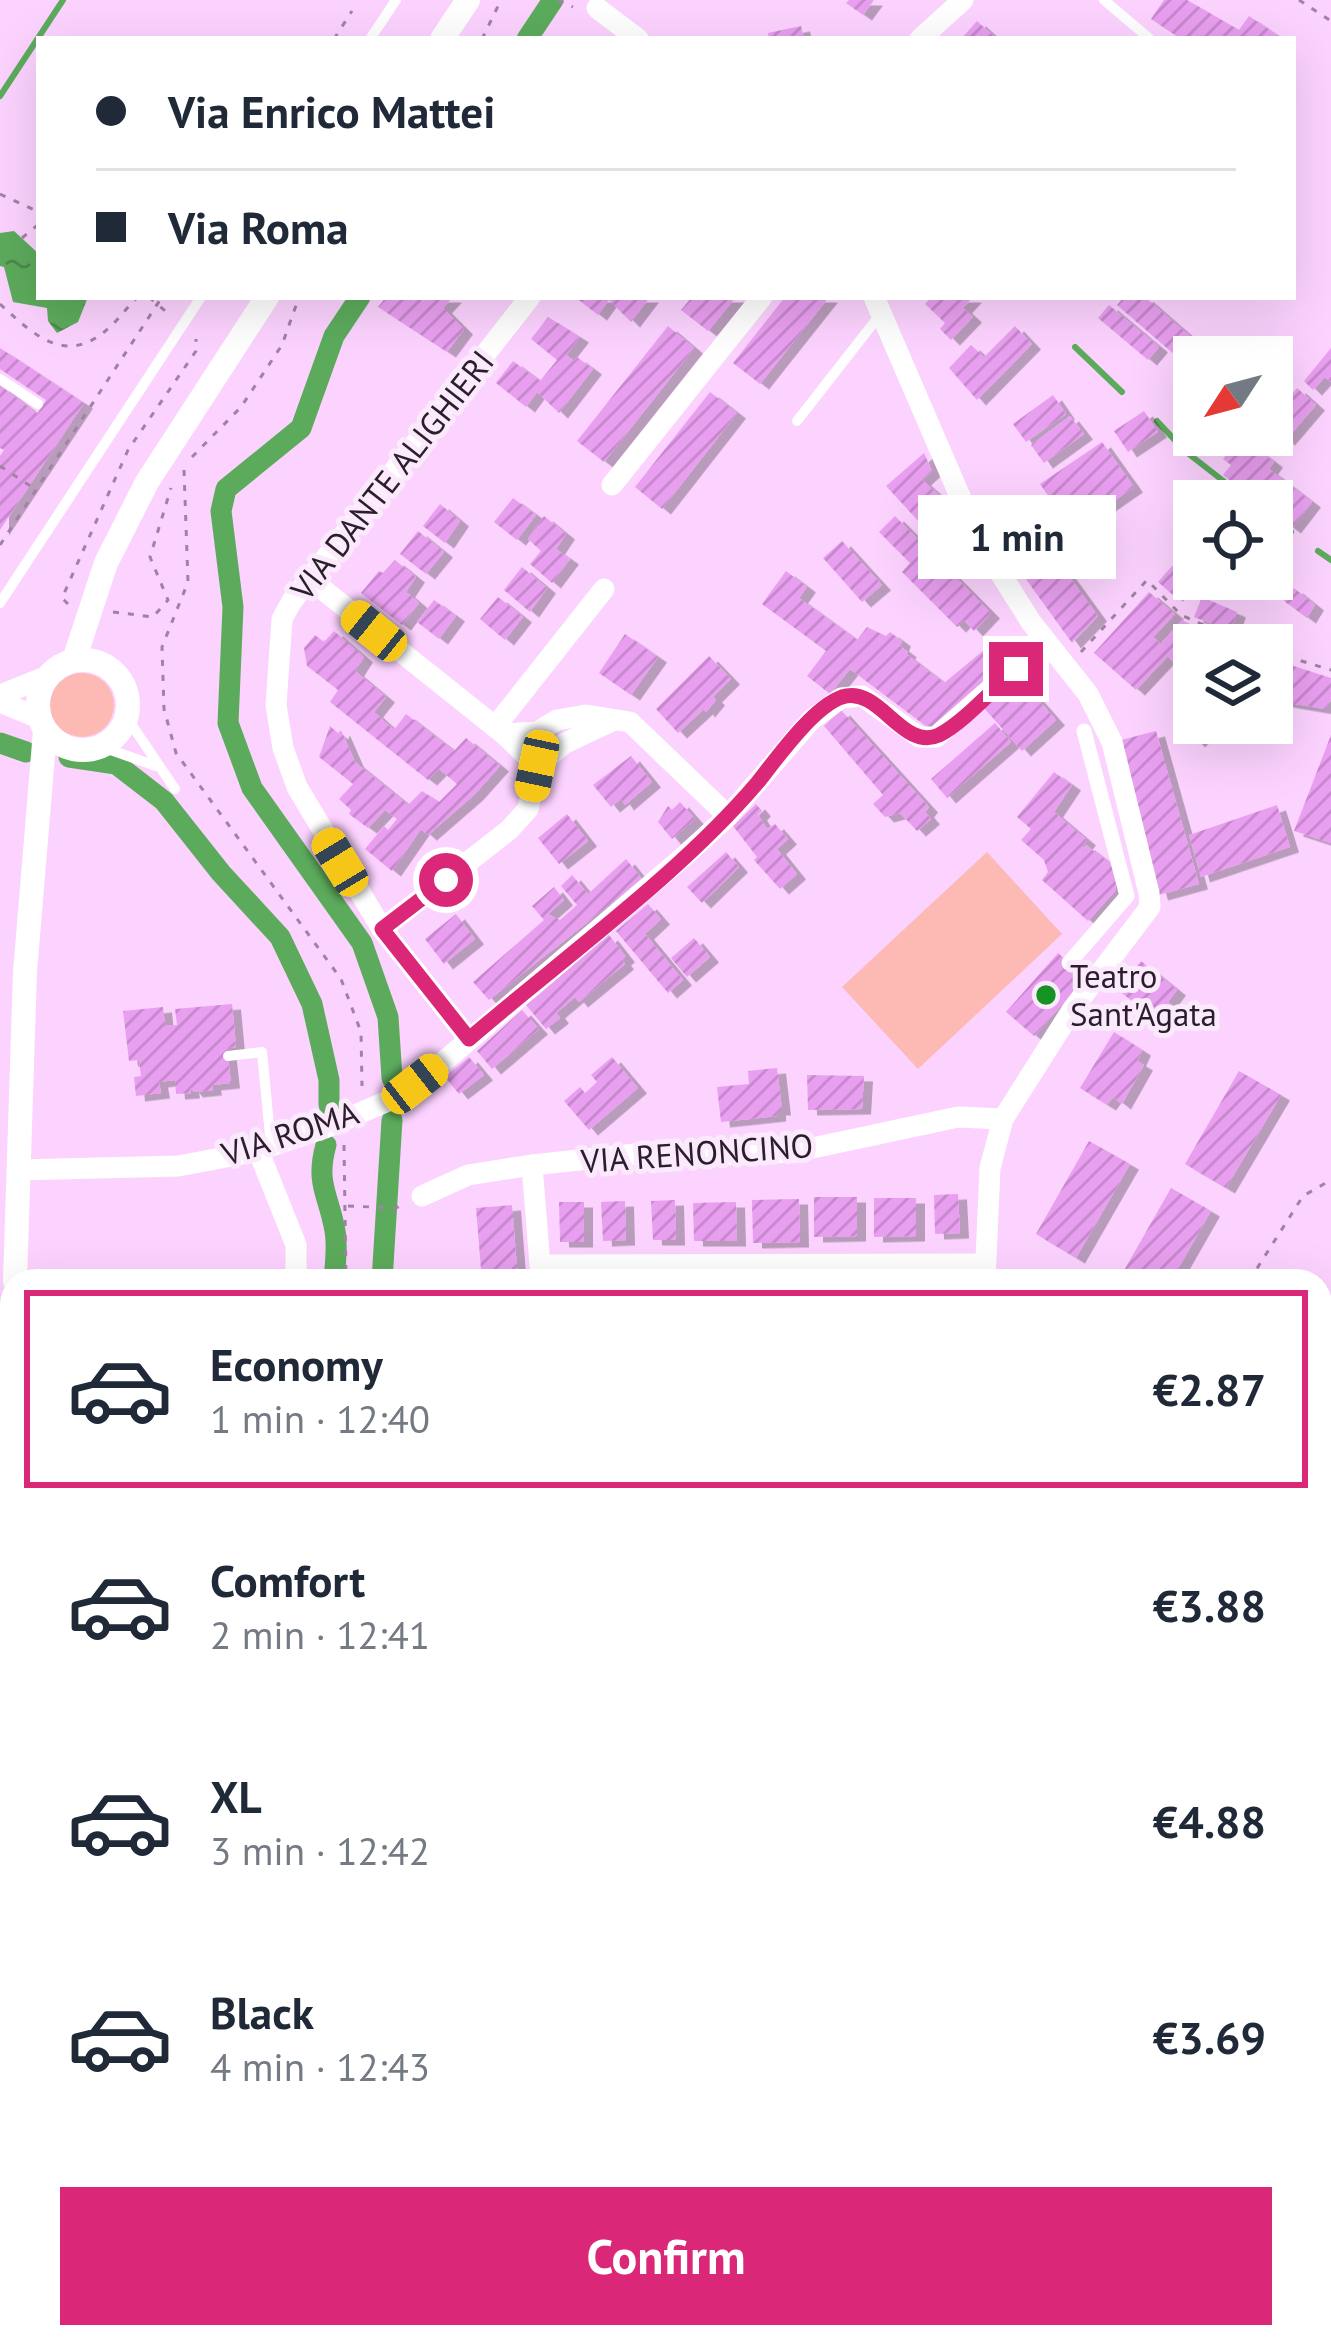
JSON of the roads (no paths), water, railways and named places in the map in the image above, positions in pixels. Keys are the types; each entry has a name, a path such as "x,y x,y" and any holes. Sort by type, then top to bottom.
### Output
{"street":[{"path":"444,36 468,0"},
{"path":"923,36 963,0"},
{"path":"597,8 634,36"},
{"path":"74,661 79,610 147,482 265,300"},
{"name":"VIA DANTE ALIGHIERI","path":"469,1039 382,929 297,788 283,748 276,705 282,619 528,300"},
{"path":"612,485 760,300"},
{"path":"878,305 979,538 1045,641 1088,694 1112,742 1150,907"},
{"path":"311,580 499,730 537,766"},
{"path":"499,730 604,589"},
{"path":"42,794 93,749 113,740 127,718 123,684 108,667 79,610"},
{"name":"VIA ROMA","path":"18,1170 178,1166 264,1148 394,1098 728,816 811,720 841,698 862,696 919,737 936,737 1045,641"},
{"path":"0,699 74,661 108,667"},
{"path":"15,1269 25,972 42,794 40,688 48,676"},
{"path":"0,699 42,724 69,749 93,749"},
{"path":"499,730 537,732 557,720 586,715 630,722 728,816"},
{"path":"382,929 509,830 528,809 537,766 565,742 612,721"},
{"path":"1069,963 1126,896 1084,731"},
{"path":"1118,908 1150,907"},
{"path":"985,1269 990,1168 1003,1119 1072,1010 1150,907"},
{"name":"VIA RENONCINO","path":"422,1196 468,1175 532,1165 654,1152 693,1156 794,1152 958,1117 1003,1119"},
{"path":"264,1148 296,1245 296,1269"},
{"name":"VIA RENONCINO","path":"532,1165 540,1265 762,1269"}],"lane":[{"path":"372,36 396,0"},
{"path":"1104,0 1146,36"},
{"path":"0,603 199,300"},
{"path":"797,421 878,305"},
{"path":"0,379 38,404"},
{"path":"127,718 175,789"},
{"path":"93,749 156,766"},
{"path":"228,1056 262,1052 264,1148"}],"water":[{"path":"14,231 36,251 36,300 87,300 78,322 57,333 48,321 47,308 13,302 0,266 0,233"}],"waterway":[{"path":"39,36 63,0"},
{"path":"529,36 553,0"},
{"path":"0,96 36,41"},
{"path":"358,300 334,336 301,428 226,489 221,511 233,607 228,723 252,788 362,943 388,1017 392,1078"},
{"path":"1075,347 1122,392"},
{"path":"1157,421 1222,480"},
{"path":"1318,551 1331,560"},
{"path":"0,743 26,752"},
{"path":"69,757 116,764 164,801 280,937 312,1004 329,1080 329,1105"},
{"path":"383,1269 392,1120"},
{"path":"326,1145 322,1180 336,1237 335,1269"}],"place":[{"name":"Teatro Sant'Agata","path":"1046,995"}]}
